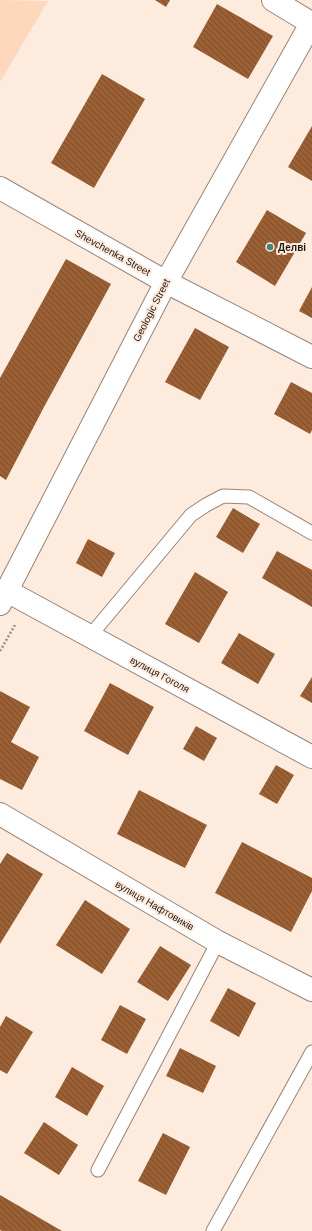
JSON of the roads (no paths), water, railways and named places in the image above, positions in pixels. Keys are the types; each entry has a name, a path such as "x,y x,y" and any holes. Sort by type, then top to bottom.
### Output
{"street":[{"path":"283,3 312,23"},
{"name":"Geologic Street","path":"4,597 166,282 312,23"},
{"name":"Shevchenka Street","path":"0,188 166,282 312,357"},
{"name":"вулиця Гоголя","path":"4,597 90,636 312,756"},
{"name":"вулиця Нафтовиків","path":"0,814 218,942 312,990"}],"lane":[{"path":"90,636 191,515 223,496 249,497 312,533"},
{"path":"98,1170 218,942"},
{"path":"213,1231 312,1052"}],"place":[{"name":"Делві","path":"270,247"}]}
